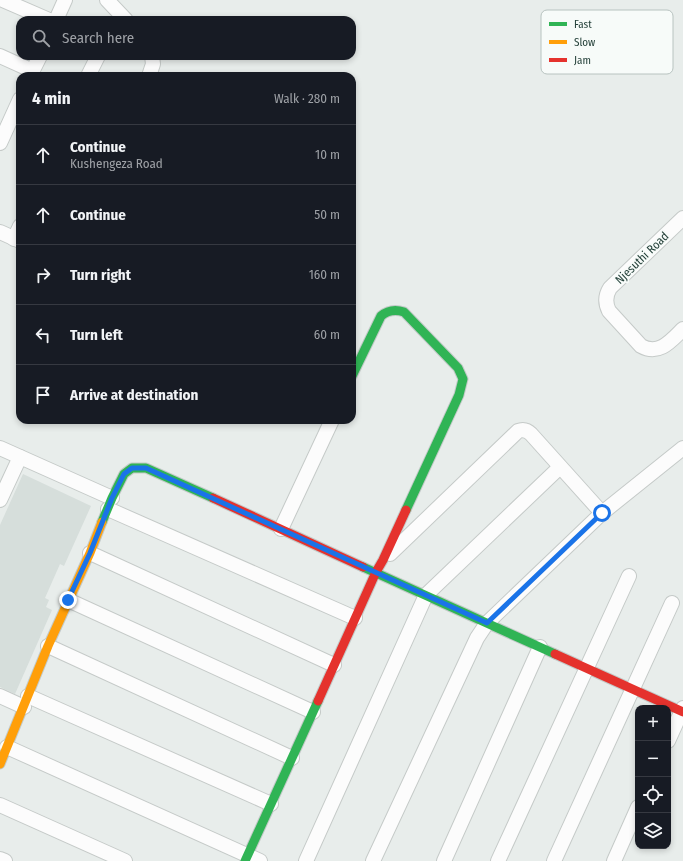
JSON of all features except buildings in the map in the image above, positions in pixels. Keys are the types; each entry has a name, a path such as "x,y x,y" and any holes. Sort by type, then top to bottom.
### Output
{"street":[{"path":"3,0 40,16"},
{"path":"58,16 65,0"},
{"path":"107,0 118,16"},
{"path":"0,56 28,72"},
{"path":"33,72 38,60"},
{"path":"90,72 96,60"},
{"path":"150,72 153,64 152,60"},
{"path":"0,143 6,114 16,103"},
{"name":"Njesuthi Road","path":"683,218 610,288 605,299 609,312 641,346 645,348 654,349 664,347 683,329"},
{"path":"0,232 16,240"},
{"path":"8,747 251,859 271,804 376,572 383,560 459,395 463,379 458,368 404,312 395,309 385,312 380,316 356,367"},
{"path":"281,529 330,424"},
{"path":"383,560 518,431 525,430 528,432 602,513"},
{"path":"0,448 110,503 356,618"},
{"path":"373,861 477,638 487,623 602,513 683,448"},
{"path":"0,500 20,458"},
{"path":"306,861 426,595 560,467"},
{"path":"0,764 48,646 90,553 110,503 124,474 132,468 146,468 586,668 682,710 671,734"},
{"path":"90,553 334,665"},
{"path":"498,861 629,576"},
{"path":"68,600 313,712"},
{"path":"554,861 672,603"},
{"path":"48,646 292,758"},
{"path":"444,861 540,647"},
{"path":"0,696 26,702 271,804"},
{"path":"0,805 125,861"},
{"path":"614,861 635,813"},
{"path":"0,859 4,861"}],"shaded area":[{"path":"23,474 91,506 64,566 60,564 45,598 49,600 46,607 52,610 15,694 0,687 0,525"}],"traffic: fast":[{"path":"356,368 381,316 386,312 395,310 404,312 458,368 463,379 459,395 406,510"},
{"path":"102,522 124,474 132,468 146,468 213,498"},
{"path":"363,567 555,654"},
{"path":"245,861 318,701"}],"traffic: slow":[{"path":"0,764 48,646 90,553 102,522"}],"traffic: jam":[{"path":"213,498 363,567"},
{"path":"318,701 376,572 406,510"},
{"path":"555,654 683,712"}],"route":[{"path":"68,600 90,553 112,498 124,474 132,468 146,468 487,623 602,513"}]}
